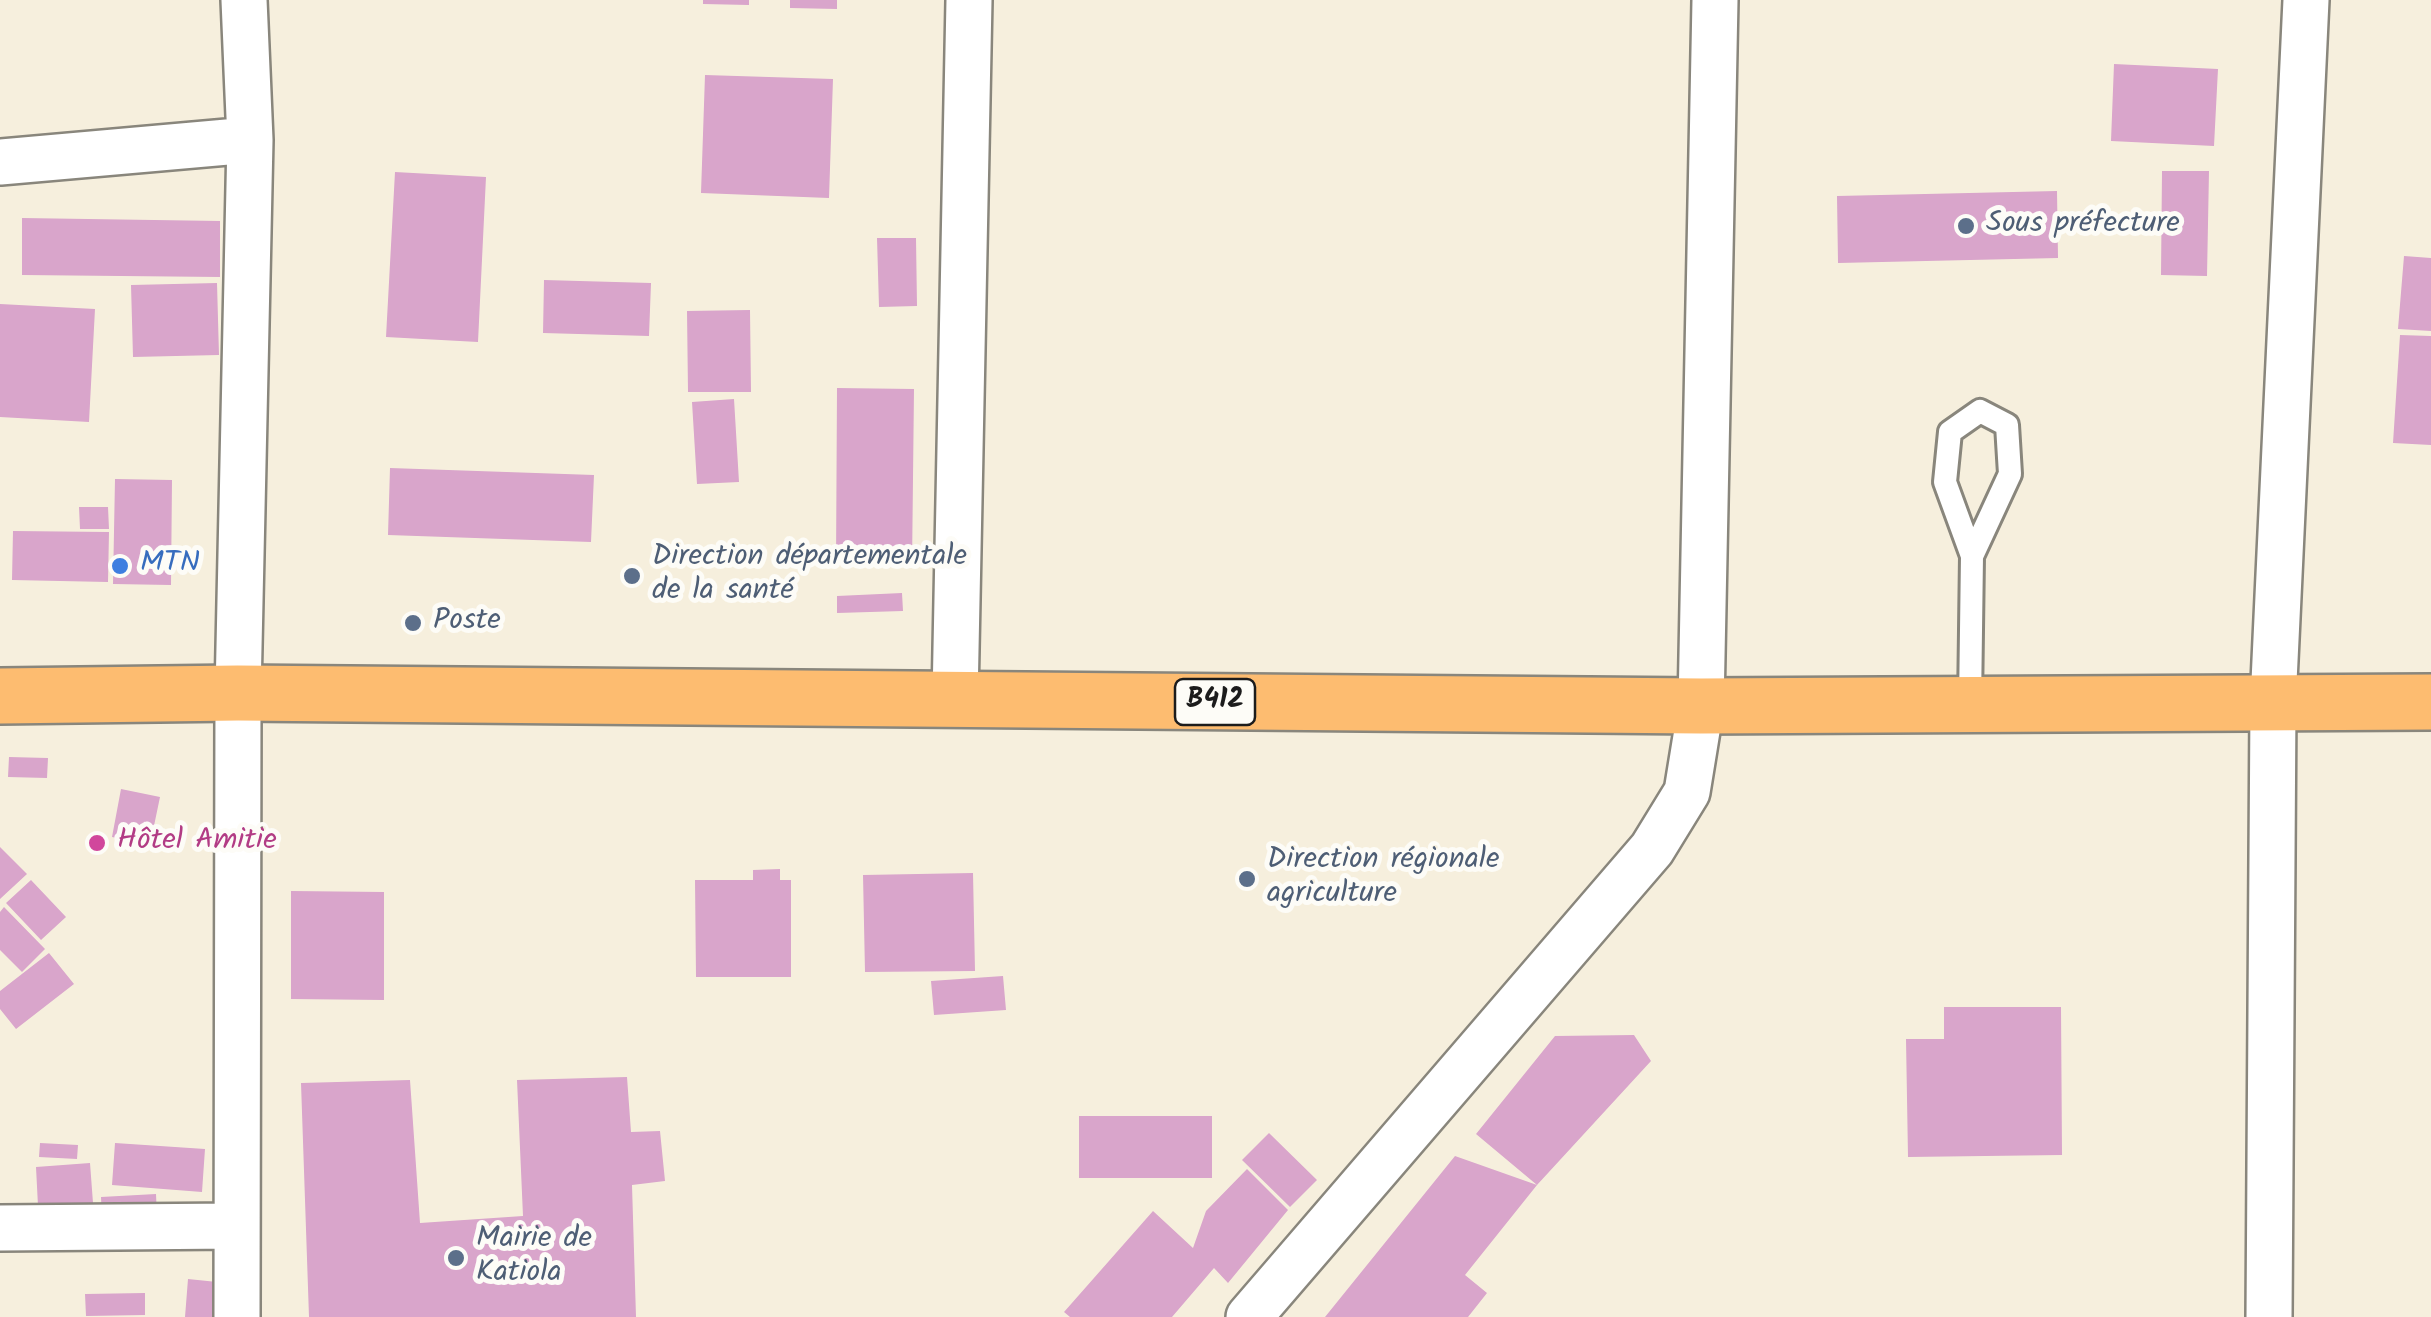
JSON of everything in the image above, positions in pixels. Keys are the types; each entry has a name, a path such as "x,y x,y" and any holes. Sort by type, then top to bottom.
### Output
{"main road":[{"name":"B412","path":"0,696 238,694 1701,706 2431,702"}],"street":[{"path":"237,1317 238,694 250,140 244,0"},
{"path":"955,700 969,0"},
{"path":"1249,1317 1652,849 1687,792 1701,706 1715,0"},
{"path":"2278,1314 2273,702 2306,0"},
{"path":"0,162 250,140"},
{"path":"0,1228 235,1226"}],"lane":[{"path":"1970,704 1972,556 1944,482 1950,432 1980,411 2007,425 2010,474 1972,556"}],"building":[{"path":"703,0 749,0 749,5 703,4"},
{"path":"790,0 837,0 837,9 790,8"},
{"path":"2114,64 2218,69 2214,146 2111,141"},
{"path":"705,75 833,79 829,198 701,193"},
{"path":"2162,171 2209,171 2207,276 2161,275"},
{"path":"395,172 486,177 478,342 386,337"},
{"path":"2057,191 2058,258 1838,263 1837,196"},
{"path":"22,218 220,221 220,277 22,275"},
{"path":"877,238 916,238 917,306 879,307"},
{"path":"2404,256 2431,258 2431,331 2398,329"},
{"path":"544,280 651,283 649,336 543,333"},
{"path":"217,283 219,355 133,357 131,285"},
{"path":"0,304 95,309 89,422 0,417"},
{"path":"750,310 751,392 688,392 687,311"},
{"path":"2400,335 2431,336 2431,445 2393,443"},
{"path":"837,388 914,389 912,567 836,565"},
{"path":"734,399 739,482 697,484 692,402"},
{"path":"390,468 594,475 591,542 388,535"},
{"path":"115,479 172,480 171,585 113,584"},
{"path":"79,507 108,507 109,529 80,529"},
{"path":"13,531 109,532 108,582 12,580"},
{"path":"902,593 903,611 837,613 837,596"},
{"path":"9,757 48,758 47,778 8,777"},
{"path":"121,789 160,797 150,845 112,837"},
{"path":"0,847 27,874 0,899"},
{"path":"780,869 780,880 791,880 791,977 696,977 695,880 753,880 753,870"},
{"path":"973,873 975,971 865,972 863,875"},
{"path":"31,880 66,917 41,940 6,903"},
{"path":"291,891 384,892 384,1000 291,999"},
{"path":"4,907 45,949 22,972 0,950 0,912"},
{"path":"49,953 74,984 16,1029 0,1009 0,991"},
{"path":"1003,976 1006,1010 934,1015 931,981"},
{"path":"1944,1007 2061,1007 2062,1155 1908,1157 1906,1039 1944,1039"},
{"path":"1634,1035 1651,1061 1537,1185 1476,1134 1555,1036"},
{"path":"627,1077 631,1132 660,1131 665,1181 632,1185 636,1317 309,1317 301,1083 410,1080 420,1223 523,1216 517,1080"},
{"path":"1079,1116 1212,1116 1212,1178 1079,1178"},
{"path":"1269,1133 1317,1180 1290,1207 1242,1160"},
{"path":"40,1143 78,1145 77,1159 39,1157"},
{"path":"115,1143 205,1149 202,1192 112,1185"},
{"path":"1455,1156 1537,1185 1465,1275 1487,1293 1468,1317 1325,1317"},
{"path":"90,1163 93,1203 38,1206 36,1167"},
{"path":"1247,1169 1288,1210 1228,1283 1214,1268 1172,1317 1070,1317 1064,1312 1153,1211 1193,1248 1206,1211"},
{"path":"156,1194 157,1216 102,1219 101,1197"},
{"path":"188,1279 217,1282 214,1317 185,1317"},
{"path":"145,1293 145,1315 86,1316 85,1294"}],"place":[{"name":"Sous préfecture","path":"1966,226"},
{"name":"MTN","path":"120,566"},
{"name":"Direction départementale de la santé","path":"632,576"},
{"name":"Poste","path":"413,623"},
{"name":"Hôtel Amitie","path":"97,843"},
{"name":"Direction régionale agriculture","path":"1247,879"},
{"name":"Mairie de Katiola","path":"456,1258"}]}
